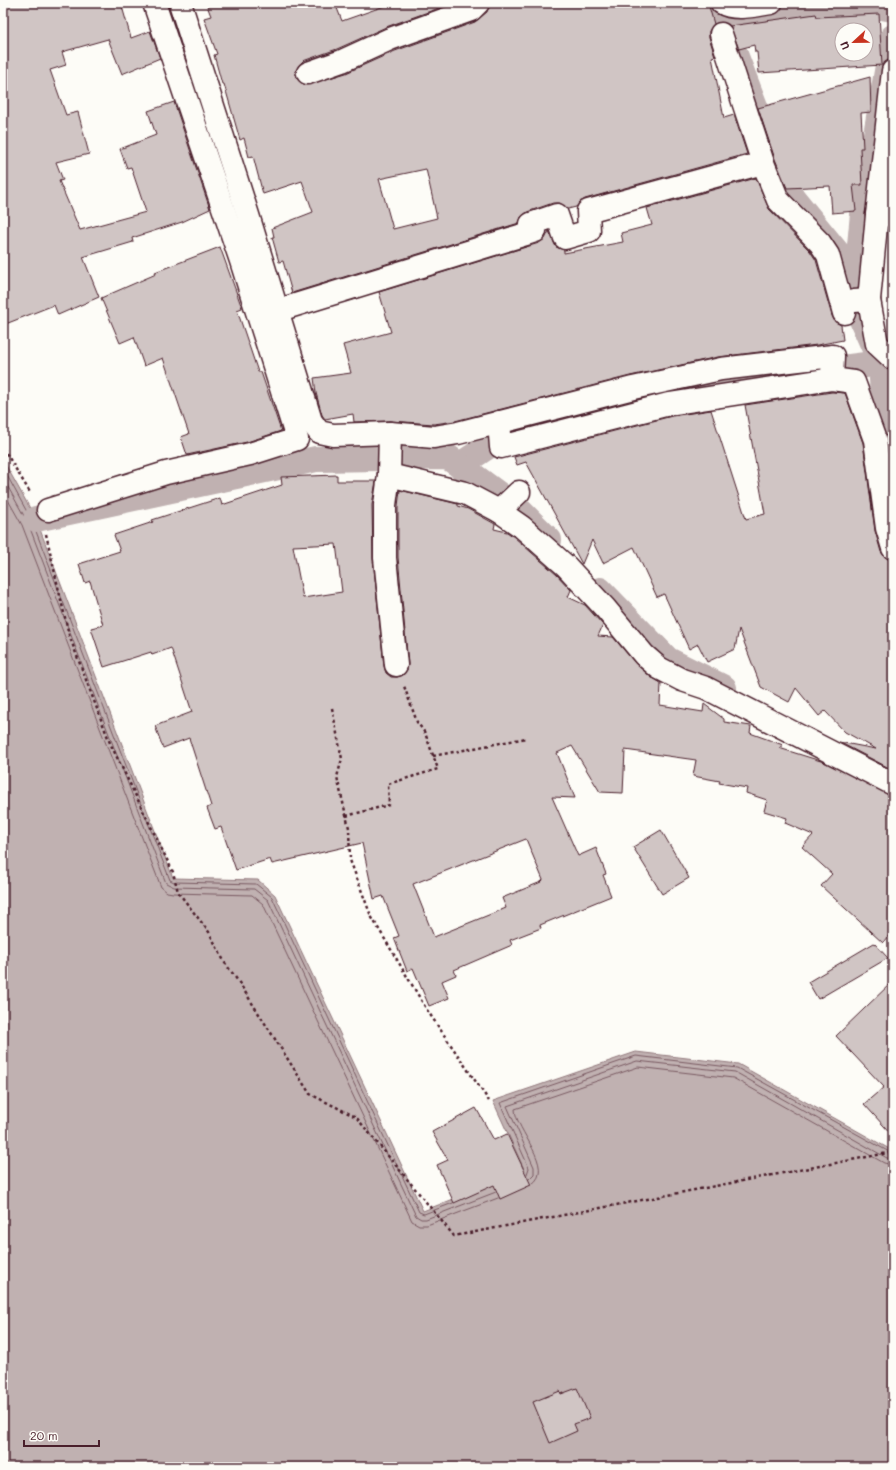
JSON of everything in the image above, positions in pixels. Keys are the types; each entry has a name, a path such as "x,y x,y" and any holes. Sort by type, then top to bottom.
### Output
{"street":[{"path":"154,3 297,439"},
{"path":"180,3 248,215 310,421 319,432"},
{"path":"308,73 342,61 390,39 471,10 478,3"},
{"path":"722,3 726,5 745,6 771,3"},
{"path":"721,34 763,163 778,200 820,243 828,255 843,308 869,300"},
{"path":"179,76 201,69"},
{"path":"893,71 885,215 869,300 878,344 893,359"},
{"path":"276,311 535,231 531,224 557,215 565,238 589,231 588,210 763,163"},
{"path":"227,222 248,215"},
{"path":"47,520 166,473 250,454 319,432 333,435 390,433 434,437 458,434 499,422 665,381 721,369 833,357 832,379"},
{"path":"499,422 501,447 669,404 832,379 854,382 875,440 887,528 893,548"},
{"path":"665,381 669,404"},
{"path":"390,433 389,475 385,505 386,558 396,665"},
{"path":"389,475 465,493 499,511 522,528 566,566 605,608 644,655 659,668 677,678 706,688 893,784"},
{"path":"499,511 519,492"}],"path":[{"path":"3,448 32,495"},
{"path":"47,520 69,635 110,743 173,872 178,892 208,932 225,963 310,1094 356,1117 454,1236 893,1152"},
{"path":"346,816 389,805 388,784 438,768 425,733 417,722 396,665"},
{"path":"332,708 342,759 337,777 349,828 350,860 371,916 427,1010 489,1101"},
{"path":"433,756 526,738"}],"water":[{"path":"3,460 36,519 173,878 258,880 275,895 423,1211 525,1171 493,1101 636,1052 738,1064 893,1151 893,1467 3,1467"}],"building":[{"path":"3,3 121,3 131,38 150,31 160,58 122,74 108,39 62,52 66,65 50,70 66,115 78,112 89,154 56,162 63,180 59,181 80,230 146,212 131,167 127,168 120,149 156,135 148,111 174,102 210,209 182,222 132,238 133,242 83,257 99,297 58,315 54,305 3,325"},
{"path":"206,3 335,3 342,21 393,3 453,3 386,27 337,49 303,61 296,70 296,77 300,82 306,85 346,73 395,51 475,22 487,12 490,3 708,3 714,24 709,31 709,37 715,56 712,57 724,118 734,115 747,154 585,199 576,207 568,209 560,203 553,203 527,212 521,217 519,223 292,293 283,261 279,262 272,237 274,237 272,228 313,212 302,181 263,194 253,156 249,157 244,138 240,140 224,84 222,84 214,55 217,54 204,18 211,16","holes":["426,169 437,218 393,229 379,179"]},
{"path":"816,14 817,17 879,14 882,65 759,73 757,52 755,52 754,45 739,49 730,26"},
{"path":"870,77 871,112 861,113 863,148 860,148 862,185 853,185 856,211 832,213 830,186 787,188 775,159 758,108"},
{"path":"756,178 769,209 810,251 816,260 832,316 835,322 841,325 843,340 817,345 718,357 630,376 455,421 434,424 390,421 354,422 353,414 325,419 322,415 316,393 314,378 351,373 343,345 391,332 379,292 539,243 545,239 549,231 556,247 564,250 564,253 623,242 621,233 652,225 647,208"},
{"path":"220,247 242,308 237,310 258,372 261,372 281,431 247,442 187,455 181,437 189,434 163,358 144,366 134,337 120,343 101,298 156,274 155,272"},
{"path":"832,392 845,393 863,443 875,531 881,552 885,557 891,560 893,575 893,770 839,742 876,749 845,732 825,711 819,716 796,688 789,702 761,687 739,629 735,649 707,662 698,644 689,649 664,594 657,597 634,547 603,563 592,540 582,564 526,462 517,465 514,457 672,416 711,410 746,519 765,514 745,405"},
{"path":"337,475 337,481 376,481 372,505 373,559 384,666 386,673 391,677 403,675 407,670 408,664 398,557 398,506 400,490 458,504 458,506 468,509 495,524 494,529 507,532 514,537 557,575 571,590 568,597 585,605 603,625 598,636 613,637 636,664 651,677 661,683 660,705 703,712 704,704 724,719 724,722 751,726 750,733 783,745 779,748 824,762 893,796 893,932 883,943 821,886 832,874 802,847 813,835 785,823 787,818 764,811 767,800 746,793 747,788 693,776 696,760 625,750 623,793 600,792 572,746 557,753 575,798 552,797 578,856 596,848 606,874 603,875 611,896 540,925 541,928 510,940 512,945 454,970 456,975 442,981 449,998 429,1006 413,968 407,971 394,938 399,936 383,896 374,899 362,843 272,864 270,859 236,870 221,827 215,829 207,808 211,806 189,738 163,748 155,726 192,712 171,648 152,655 151,652 104,667 91,628 103,625 90,581 85,583 79,564 120,551 114,535 153,522 152,520 220,498 222,505 282,485 281,477","holes":["336,544 342,592 303,598 293,546","526,839 543,880 502,898 506,908 434,937 413,884"]},
{"path":"661,830 689,878 662,894 633,847"},
{"path":"874,943 888,958 818,999 808,982"},
{"path":"893,981 893,1136 864,1104 884,1087 836,1036"},
{"path":"476,1108 494,1140 507,1134 531,1185 500,1199 494,1185 454,1203 437,1165 448,1160 432,1132"},
{"path":"577,1388 590,1418 574,1424 577,1431 550,1443 533,1402 560,1391 561,1394"}],"waterway":[{"path":"168,3 184,49"},
{"path":"708,3 723,23 788,192 857,277 851,295 881,363 884,411 893,465"},
{"path":"723,23 808,8 856,3 893,9"},
{"path":"857,277 864,203 893,37"},
{"path":"460,465 496,441 584,410 718,384 881,363"},
{"path":"36,519 316,459 448,457 517,508 549,540"},
{"path":"600,590 668,660 724,688"}]}
